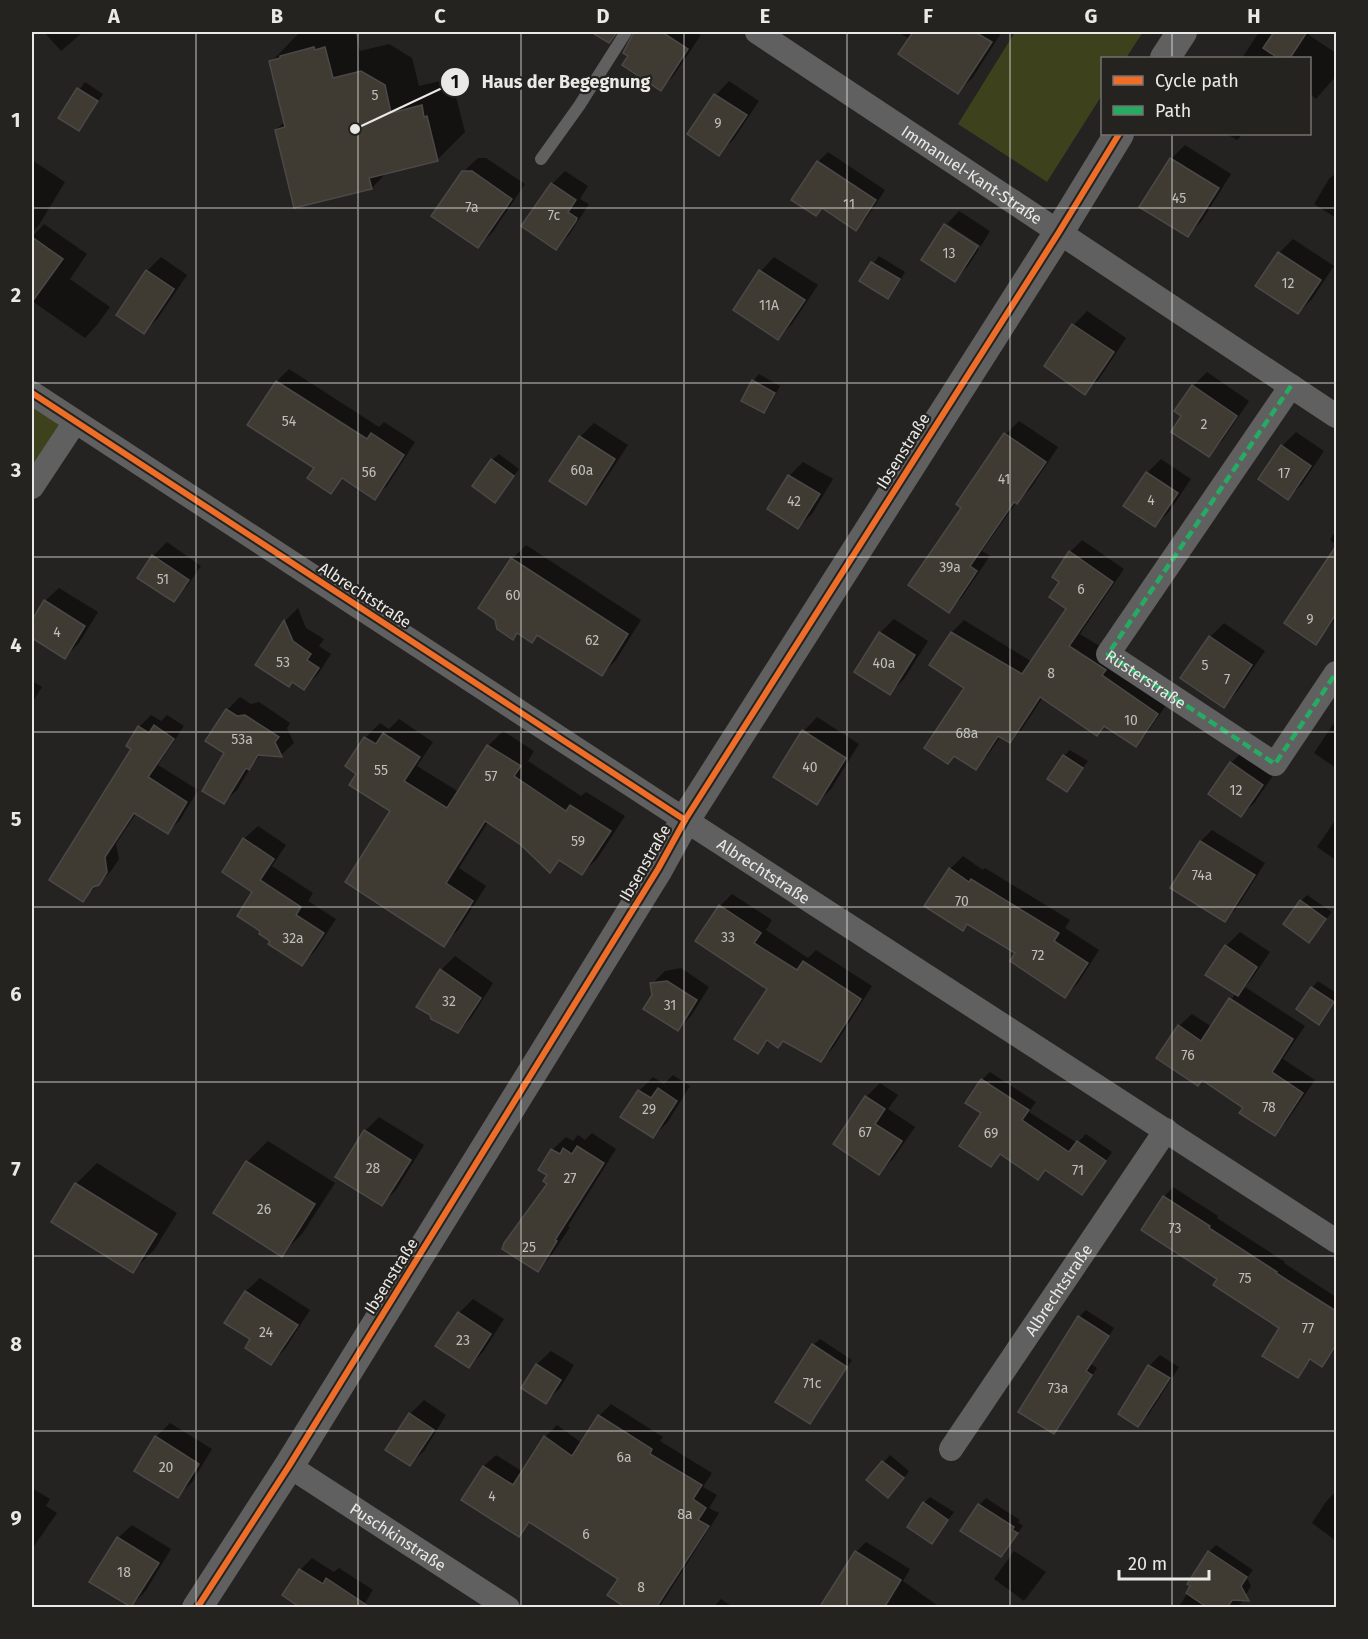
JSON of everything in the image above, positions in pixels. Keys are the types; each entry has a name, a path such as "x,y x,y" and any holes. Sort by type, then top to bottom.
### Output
{"street":[{"name":"Immanuel-Kant-Straße","path":"758,32 1336,416"},
{"path":"1166,57 1182,32"},
{"name":"Ibsenstraße","path":"197,1608 289,1466 658,869 685,819 1118,135"},
{"name":"Rüsterstraße","path":"1291,386 1108,654 1275,764 1336,674"},
{"name":"Albrechtstraße","path":"32,393 1336,1241"},
{"path":"32,485 75,422"},
{"name":"Albrechtstraße","path":"951,1449 1166,1130"},
{"name":"Puschkinstraße","path":"289,1466 508,1608"}],"lane":[{"path":"541,159 579,106 626,32"}],"green space":[{"path":"1015,32 1143,32 1127,57 1101,57 1101,97 1047,182 958,124"},
{"path":"32,397 70,422 32,478"}],"building":[{"path":"591,32 617,32 609,43"},
{"path":"634,32 662,32 688,49 661,91 622,65 628,56 623,53"},
{"path":"913,32 975,32 992,42 958,94 898,54"},
{"path":"1274,32 1307,32 1291,57 1276,57 1263,48"},
{"path":"314,47 315,50 325,47 333,78 361,71 385,85 391,113 422,105 438,161 369,178 372,189 294,208 275,130 285,127 269,61"},
{"path":"77,88 98,101 79,131 58,118"},
{"path":"714,94 747,115 719,156 687,134"},
{"path":"1170,158 1219,188 1188,237 1139,207"},
{"path":"817,161 876,200 856,231 822,208 816,216 791,200"},
{"path":"462,171 472,171 512,199 478,248 431,216"},
{"path":"551,183 576,200 568,212 577,218 576,221 556,250 521,226"},
{"path":"944,224 978,246 955,282 921,260"},
{"path":"32,237 63,259 32,302"},
{"path":"1278,252 1321,280 1298,314 1255,286"},
{"path":"871,262 900,279 888,299 859,281"},
{"path":"146,270 174,289 144,334 116,315"},
{"path":"759,270 805,300 778,340 733,310"},
{"path":"1072,324 1114,352 1085,395 1044,366"},
{"path":"752,380 775,393 764,413 741,401"},
{"path":"276,381 367,439 371,433 404,455 375,500 342,478 331,494 307,478 314,468 247,425"},
{"path":"1192,385 1237,416 1209,457 1171,432 1181,416 1174,411"},
{"path":"1004,433 1046,462 1017,504 1014,502 970,566 977,571 949,613 908,585 961,508 956,504"},
{"path":"579,436 615,459 586,505 549,481"},
{"path":"1281,445 1311,466 1288,500 1258,479"},
{"path":"491,459 514,476 495,503 472,486"},
{"path":"1146,472 1178,493 1155,527 1123,506"},
{"path":"788,475 820,494 798,529 767,509"},
{"path":"1336,546 1336,614 1316,645 1284,623"},
{"path":"1069,551 1113,582 1069,646 1106,670 1102,675 1158,714 1136,747 1104,726 1097,736 1040,697 1010,743 998,736 976,770 954,756 948,764 924,748 964,688 929,665 951,632 1022,674 1066,609 1049,597 1059,582 1052,577"},
{"path":"152,555 189,580 174,602 137,578"},
{"path":"511,558 628,634 602,676 537,635 532,643 517,633 513,640 497,629 495,620 478,608"},
{"path":"44,600 85,626 65,659 32,638 32,620"},
{"path":"284,620 293,641 311,654 307,660 319,668 304,690 292,682 289,687 255,665"},
{"path":"879,632 915,655 890,695 854,672"},
{"path":"1209,636 1252,665 1224,708 1180,678"},
{"path":"226,709 237,716 245,715 279,737 275,742 282,757 258,755 249,770 246,768 224,804 202,791 224,753 205,741"},
{"path":"154,725 174,739 148,777 187,802 168,834 134,813 105,857 107,872 99,885 93,887 83,902 49,880 131,749 126,746 138,726 149,733"},
{"path":"802,730 846,758 817,805 773,777"},
{"path":"383,733 420,757 404,781 447,808 487,745 521,766 514,776 566,811 570,805 611,831 582,875 559,860 550,873 521,845 485,821 446,883 473,901 444,947 345,882 390,811 349,785 356,774 345,766 364,737 376,744"},
{"path":"1063,755 1083,768 1067,792 1047,779"},
{"path":"1230,762 1263,785 1241,817 1208,794"},
{"path":"243,838 274,859 260,880 301,907 296,915 324,933 302,966 268,944 270,941 259,934 260,931 237,916 252,892 222,872"},
{"path":"1200,841 1255,875 1225,922 1170,888"},
{"path":"949,868 969,882 971,879 1059,933 1054,941 1088,963 1065,998 1010,961 1015,953 967,924 963,931 924,906"},
{"path":"1300,900 1326,919 1309,943 1283,924"},
{"path":"719,905 761,933 754,943 797,970 803,961 861,999 821,1062 783,1041 778,1048 767,1040 758,1054 734,1039 767,989 695,941"},
{"path":"1225,945 1257,967 1238,996 1205,975"},
{"path":"440,969 481,998 458,1033 431,1019 430,1015 416,1007"},
{"path":"667,981 697,1000 678,1031 643,1009 652,995 650,983"},
{"path":"1311,987 1334,1002 1319,1025 1296,1009"},
{"path":"1229,998 1293,1039 1272,1072 1303,1093 1275,1136 1239,1113 1243,1108 1202,1080 1198,1086 1156,1058 1178,1025 1201,1041"},
{"path":"981,1079 1029,1110 1022,1120 1069,1152 1077,1141 1106,1161 1082,1195 1045,1170 1038,1180 1000,1154 991,1167 959,1146 981,1113 965,1103"},
{"path":"658,1088 677,1101 653,1138 620,1117 638,1090 651,1098"},
{"path":"865,1096 885,1109 875,1124 902,1141 879,1175 833,1144"},
{"path":"364,1130 411,1160 382,1206 335,1177"},
{"path":"577,1146 604,1163 555,1240 557,1241 538,1272 502,1249 547,1184 543,1181 547,1175 538,1170 551,1149 560,1154 563,1148 572,1154"},
{"path":"246,1161 315,1204 282,1257 213,1213"},
{"path":"75,1183 157,1234 133,1273 51,1222"},
{"path":"1163,1196 1336,1311 1336,1345 1322,1367 1310,1359 1298,1378 1262,1356 1279,1328 1213,1285 1217,1279 1141,1230"},
{"path":"245,1291 298,1325 271,1365 245,1348 250,1339 224,1323"},
{"path":"458,1312 491,1334 469,1368 435,1346"},
{"path":"1078,1316 1109,1336 1086,1371 1092,1375 1054,1434 1018,1412"},
{"path":"812,1344 847,1367 810,1424 775,1402"},
{"path":"536,1364 561,1380 546,1404 521,1388"},
{"path":"1148,1365 1170,1378 1138,1427 1118,1414"},
{"path":"409,1413 434,1430 410,1466 385,1450"},
{"path":"598,1415 652,1449 650,1454 702,1485 693,1499 706,1508 698,1520 709,1526 656,1608 626,1608 607,1595 618,1579 529,1522 519,1537 461,1500 483,1466 513,1485 544,1436 572,1456"},
{"path":"155,1436 199,1464 178,1498 134,1471"},
{"path":"882,1461 904,1478 888,1498 866,1480"},
{"path":"923,1502 948,1520 932,1544 907,1527"},
{"path":"978,1504 1014,1527 1012,1530 1018,1533 1001,1557 960,1531"},
{"path":"117,1537 159,1563 131,1607 89,1582"},
{"path":"855,1551 901,1580 884,1608 819,1608"},
{"path":"1208,1551 1247,1577 1241,1586 1249,1601 1232,1600 1227,1608 1208,1608 1186,1593 1190,1586 1187,1584"},
{"path":"299,1569 323,1584 326,1578 371,1608 301,1608 282,1595"}],"marked path":[{"path":"1291,386 1108,654 1275,764 1336,673"}],"cycle path":[{"path":"197,1608 289,1466 658,869 685,820 1118,135"},
{"path":"32,393 685,820"}],"place":[{"name":"Haus der Begegnung","path":"355,129"}]}
